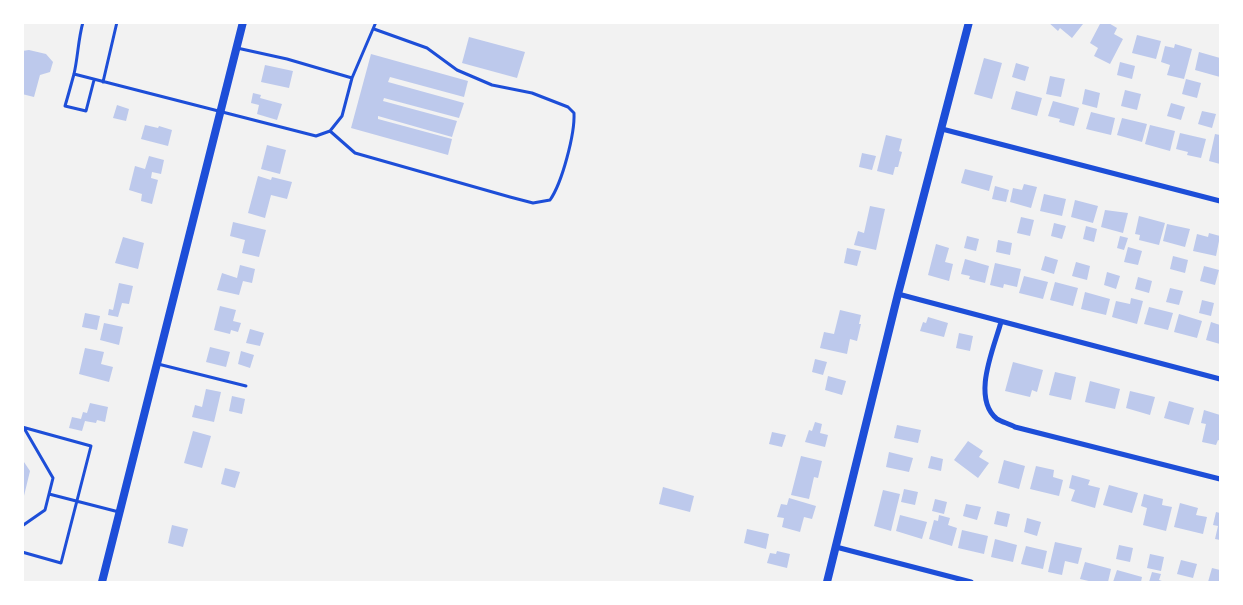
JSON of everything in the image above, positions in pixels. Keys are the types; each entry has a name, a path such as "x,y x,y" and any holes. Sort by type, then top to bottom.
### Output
{"street":[{"path":"102,582 243,22"},
{"path":"827,582 898,294 969,22"},
{"path":"942,129 1220,201"},
{"path":"898,294 1220,379"},
{"path":"1001,322 984,384 985,402 997,418 1015,427 1220,479"},
{"path":"836,547 971,582"}],"lane":[{"path":"83,22 78,41 79,48 74,74 65,106 86,111 94,80"},
{"path":"103,82 117,22"},
{"path":"74,74 316,136 330,131 342,116 352,78 376,22"},
{"path":"330,131 355,153 510,197 533,203 550,200 557,191 575,125 574,113 568,107 532,93 492,85 457,70 427,48 374,29"},
{"path":"237,48 287,59 352,78"},
{"path":"157,363 246,386"},
{"path":"22,526 45,510 53,478 23,428"},
{"path":"22,552 61,563 91,446 23,428"},
{"path":"48,494 120,513"}],"building":[{"path":"1048,22 1081,22 1083,24 1072,38 1060,28 1058,31"},
{"path":"1101,22 1107,22 1117,28 1114,34 1123,39 1110,64 1094,56 1098,48 1090,43"},
{"path":"1137,35 1161,41 1156,59 1132,53"},
{"path":"469,37 525,52 517,78 462,63"},
{"path":"1175,44 1192,49 1184,79 1167,75 1170,65 1161,62 1165,46 1174,48"},
{"path":"29,50 46,54 53,62 50,72 40,75 34,97 22,94 22,51"},
{"path":"1199,52 1220,58 1220,77 1195,70"},
{"path":"371,54 468,81 464,97 390,77 388,82 464,103 459,118 384,98 383,101 457,121 452,137 378,116 378,119 452,139 448,155 351,128"},
{"path":"984,58 1002,63 992,99 974,94"},
{"path":"1120,62 1135,66 1132,79 1117,75"},
{"path":"1016,63 1029,67 1025,81 1012,77"},
{"path":"265,65 293,71 289,88 261,82"},
{"path":"1050,76 1065,79 1061,97 1046,94"},
{"path":"1186,79 1201,83 1197,98 1182,94"},
{"path":"1085,89 1100,93 1097,108 1082,104"},
{"path":"1125,90 1141,94 1137,110 1121,106"},
{"path":"1016,91 1042,98 1037,116 1011,109"},
{"path":"253,93 261,95 260,98 282,104 277,120 257,114 259,105 251,103"},
{"path":"1053,101 1079,108 1074,126 1059,122 1060,119 1048,116"},
{"path":"1171,103 1185,107 1181,120 1167,116"},
{"path":"117,105 129,109 126,121 113,118"},
{"path":"1202,111 1216,114 1212,128 1198,124"},
{"path":"1091,112 1115,118 1111,135 1086,129"},
{"path":"1122,118 1147,124 1142,142 1117,135"},
{"path":"145,125 158,128 159,126 172,130 168,146 141,139"},
{"path":"1150,125 1175,131 1170,151 1145,144"},
{"path":"1180,133 1206,139 1201,158 1187,155 1188,152 1176,149"},
{"path":"1215,134 1220,135 1220,164 1209,161"},
{"path":"886,135 902,139 899,151 902,152 898,167 895,167 893,175 877,171"},
{"path":"267,145 286,150 280,174 261,169"},
{"path":"862,153 876,156 872,170 859,167"},
{"path":"149,156 164,160 161,174 152,172 151,178 158,180 152,204 141,201 142,194 129,190 135,166 145,169"},
{"path":"965,169 993,176 989,191 961,183"},
{"path":"258,176 271,180 272,177 292,182 287,199 271,195 265,218 248,213"},
{"path":"1024,184 1037,187 1031,208 1010,202 1013,188 1022,190"},
{"path":"995,186 1009,190 1006,202 992,199"},
{"path":"1044,194 1066,199 1062,216 1040,211"},
{"path":"1075,200 1098,206 1093,223 1071,217"},
{"path":"870,206 885,209 876,250 854,245 858,231 864,233"},
{"path":"1105,210 1128,213 1123,233 1101,227"},
{"path":"1139,216 1165,223 1159,245 1139,240 1140,235 1135,234"},
{"path":"1021,217 1034,220 1030,236 1017,233"},
{"path":"233,222 266,230 259,257 242,253 245,240 230,236"},
{"path":"1054,223 1066,226 1062,239 1051,236"},
{"path":"1167,224 1190,229 1185,247 1163,241"},
{"path":"1086,226 1097,229 1094,242 1083,239"},
{"path":"1209,233 1220,236 1216,256 1193,251 1197,234 1208,237"},
{"path":"967,236 979,239 976,251 964,248"},
{"path":"1120,236 1128,238 1124,250 1117,248"},
{"path":"123,237 144,243 138,269 115,263"},
{"path":"998,240 1012,243 1010,255 996,252"},
{"path":"936,244 949,248 945,262 953,264 949,281 928,275"},
{"path":"1128,247 1142,251 1138,265 1124,262"},
{"path":"847,248 861,251 857,266 844,263"},
{"path":"1045,256 1058,260 1054,274 1041,270"},
{"path":"1173,256 1188,260 1185,273 1170,269"},
{"path":"965,259 989,266 985,283 969,279 970,276 961,274"},
{"path":"1076,262 1090,266 1087,280 1072,276"},
{"path":"995,263 1021,269 1017,287 1004,284 1003,288 990,285"},
{"path":"240,265 255,269 252,283 243,281 239,295 217,290 222,273 237,278"},
{"path":"1204,266 1219,270 1215,285 1200,281"},
{"path":"1107,272 1120,276 1116,289 1104,285"},
{"path":"1024,276 1048,282 1043,299 1019,293"},
{"path":"1138,277 1152,281 1149,293 1135,289"},
{"path":"1055,282 1078,288 1073,306 1050,300"},
{"path":"119,283 133,286 129,304 122,303 118,317 108,315 109,309 113,310"},
{"path":"1170,288 1183,291 1179,305 1166,302"},
{"path":"1085,292 1110,299 1106,315 1081,309"},
{"path":"1131,298 1143,301 1137,324 1112,317 1116,301 1130,304"},
{"path":"1202,300 1214,303 1211,316 1199,313"},
{"path":"220,306 236,310 233,321 241,323 238,332 231,330 230,334 214,330"},
{"path":"1149,307 1173,313 1168,330 1144,324"},
{"path":"840,310 861,315 857,341 850,339 847,354 820,348 824,332 834,334"},
{"path":"85,313 100,316 97,330 82,327"},
{"path":"1179,314 1202,321 1197,338 1174,332"},
{"path":"928,317 948,323 944,337 920,331 923,322 926,323"},
{"path":"1211,322 1220,325 1220,344 1206,340"},
{"path":"104,323 123,327 119,345 100,340"},
{"path":"250,329 264,333 260,346 246,343"},
{"path":"959,333 973,336 970,351 956,348"},
{"path":"210,347 230,352 226,367 206,362"},
{"path":"85,348 104,352 101,364 113,367 109,382 79,374"},
{"path":"241,351 254,355 250,368 238,364"},
{"path":"815,359 827,362 823,375 812,372"},
{"path":"1013,362 1043,370 1037,392 1032,390 1030,397 1005,391"},
{"path":"1055,372 1076,377 1071,400 1049,395"},
{"path":"828,376 846,381 842,395 825,390"},
{"path":"1090,381 1120,389 1115,409 1085,402"},
{"path":"206,389 221,392 214,422 192,417 195,405 202,407"},
{"path":"1130,391 1155,397 1150,415 1126,408"},
{"path":"232,396 245,399 242,414 229,411"},
{"path":"1169,401 1194,408 1189,425 1164,418"},
{"path":"90,403 108,407 105,422 97,420 96,423 85,421 82,431 69,428 72,417 81,419 83,412 87,413"},
{"path":"1204,410 1220,415 1220,441 1218,440 1216,445 1202,442 1206,424 1201,423"},
{"path":"815,422 822,424 820,433 828,435 825,447 805,442 809,430 812,431"},
{"path":"897,425 921,430 918,443 894,438"},
{"path":"193,431 211,436 202,468 184,463"},
{"path":"772,432 786,435 782,447 769,444"},
{"path":"968,441 983,451 979,457 989,463 978,478 954,460"},
{"path":"889,452 913,458 909,472 886,467"},
{"path":"801,456 822,461 818,478 814,477 809,499 791,495"},
{"path":"931,456 943,459 941,471 928,468"},
{"path":"22,459 30,471 23,500 22,500"},
{"path":"1004,460 1025,466 1019,489 998,483"},
{"path":"1036,466 1054,470 1053,477 1063,480 1059,496 1030,489"},
{"path":"225,468 240,472 235,488 221,484"},
{"path":"1072,475 1090,480 1088,485 1100,488 1095,508 1071,501 1075,490 1069,488"},
{"path":"1109,485 1138,493 1132,513 1103,505"},
{"path":"663,487 694,496 690,512 659,504"},
{"path":"904,489 918,492 915,505 901,502"},
{"path":"883,490 900,494 891,531 874,526"},
{"path":"1144,494 1163,499 1162,505 1172,507 1166,531 1143,525 1147,508 1141,506"},
{"path":"789,498 816,506 812,519 804,517 800,532 782,527 784,518 777,517 781,504 787,505"},
{"path":"935,499 947,502 944,514 932,511"},
{"path":"1180,503 1198,508 1196,515 1207,517 1203,534 1174,527"},
{"path":"966,504 981,507 977,520 963,516"},
{"path":"997,511 1010,514 1007,527 994,524"},
{"path":"1216,512 1220,513 1220,540 1215,539 1218,526 1213,525"},
{"path":"900,515 927,522 922,539 896,531"},
{"path":"939,515 950,518 948,525 957,528 952,546 929,539 934,520 938,521"},
{"path":"1027,518 1041,522 1037,536 1024,532"},
{"path":"172,525 188,529 183,547 168,543"},
{"path":"747,529 769,534 766,549 744,543"},
{"path":"962,530 988,536 984,554 958,548"},
{"path":"995,539 1017,545 1013,562 991,557"},
{"path":"1055,542 1082,548 1078,564 1065,561 1062,575 1048,572"},
{"path":"1119,545 1133,548 1130,562 1116,559"},
{"path":"1026,546 1047,551 1043,569 1021,564"},
{"path":"777,551 790,554 787,568 767,563 770,553 776,554"},
{"path":"1150,554 1164,557 1161,571 1147,568"},
{"path":"1181,560 1197,564 1193,578 1177,574"},
{"path":"1085,562 1111,569 1108,582 1093,582 1080,579"},
{"path":"1212,568 1220,570 1220,582 1208,582"},
{"path":"1117,570 1142,577 1141,582 1113,582"},
{"path":"1152,572 1161,574 1159,580 1165,582 1149,582"}]}
